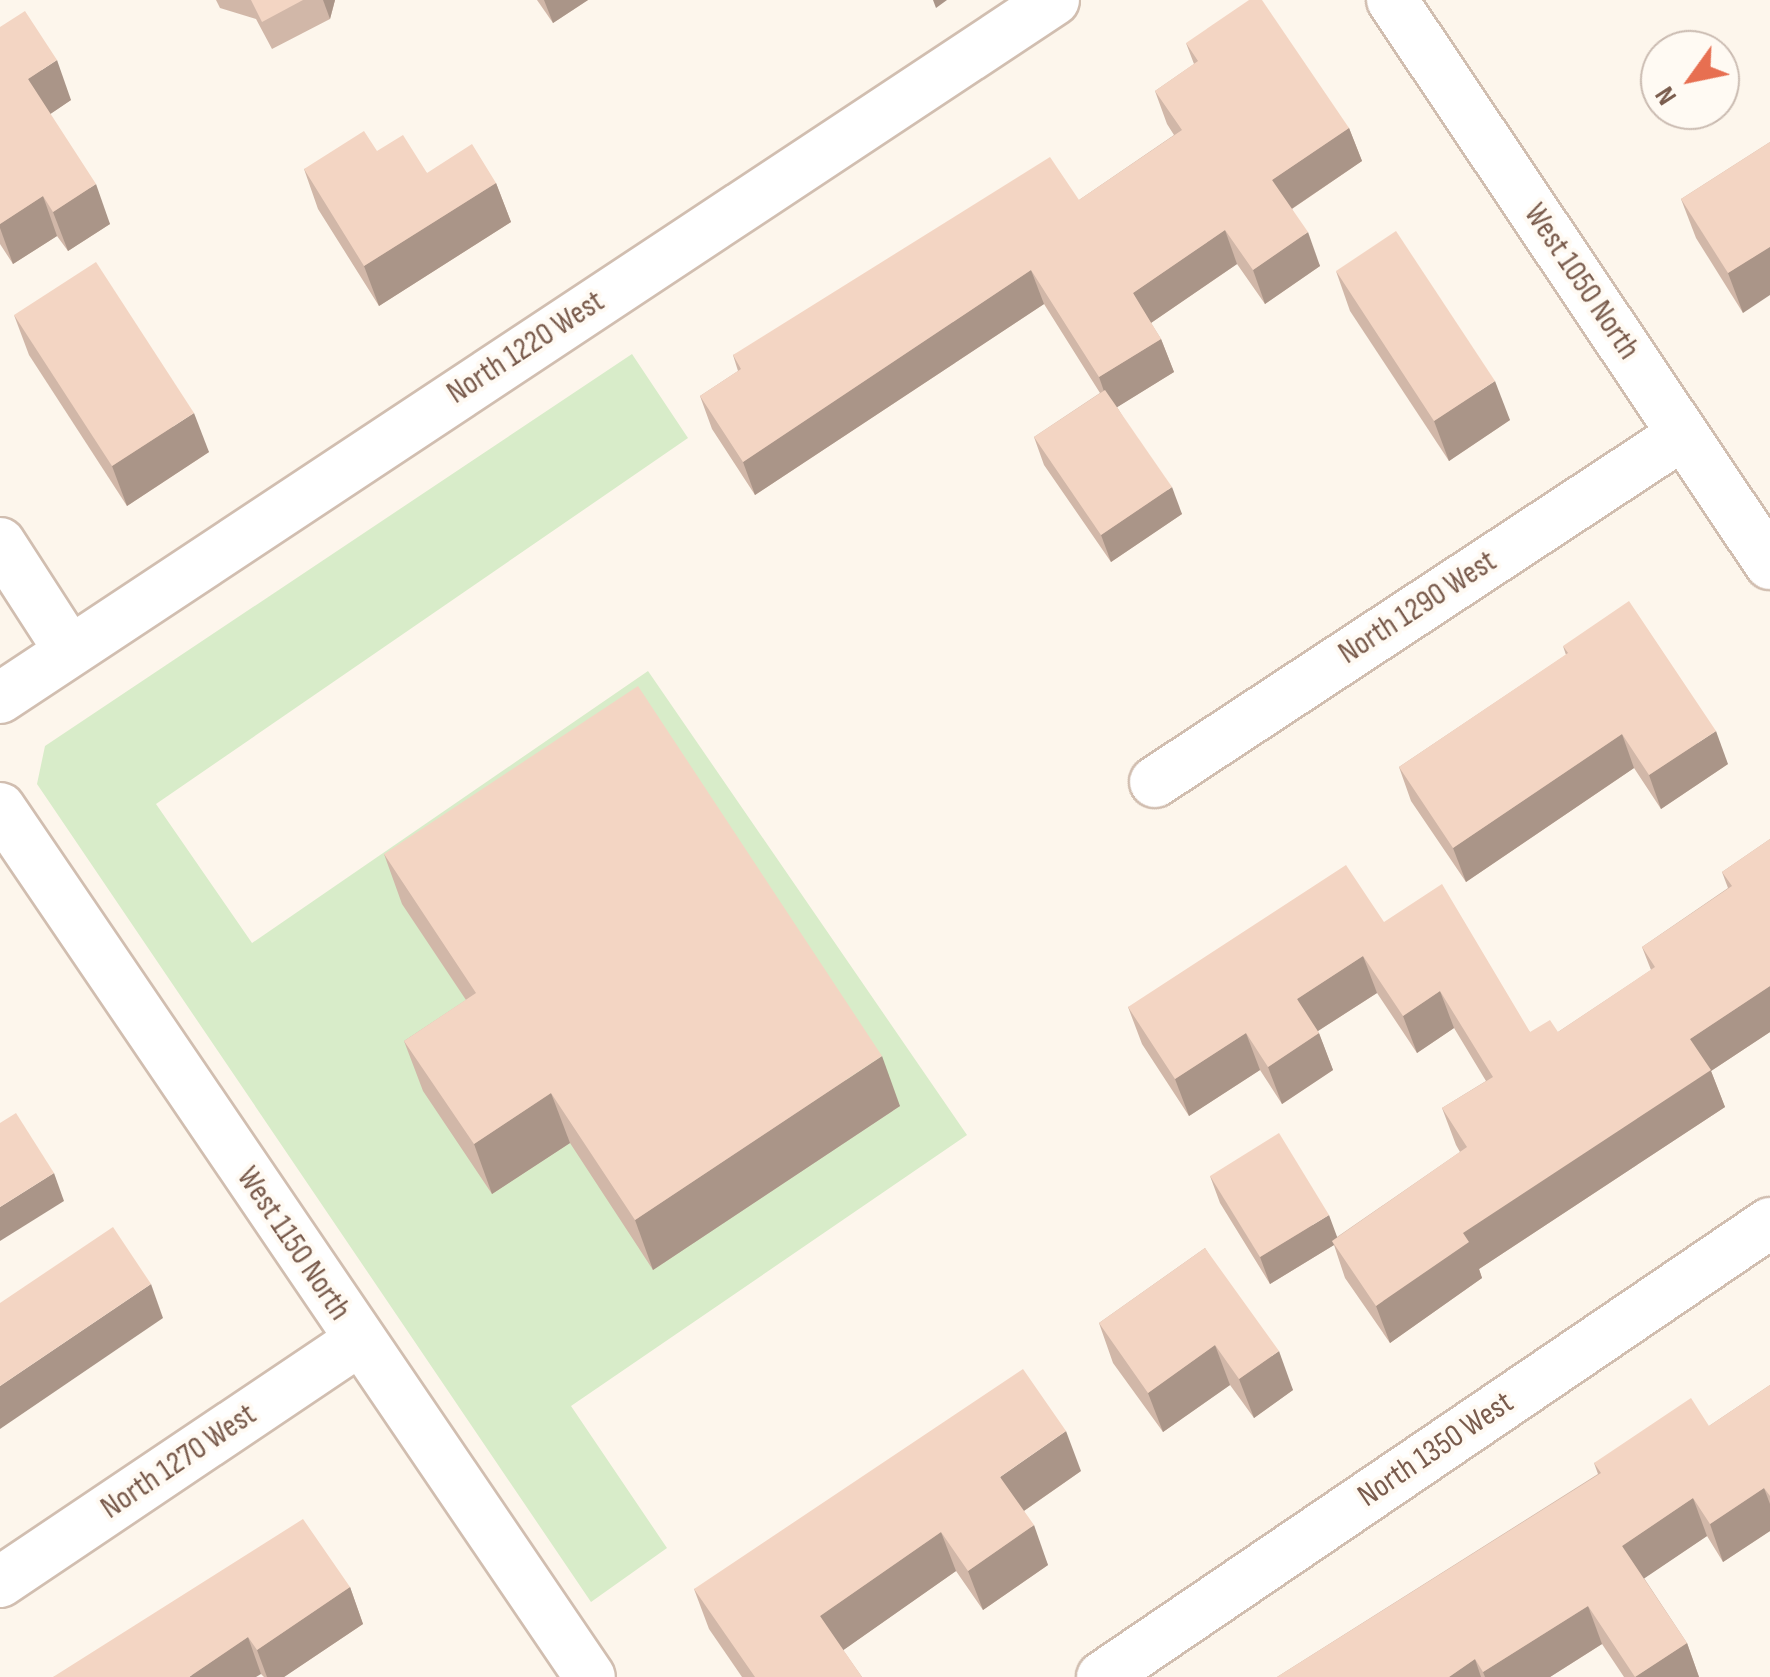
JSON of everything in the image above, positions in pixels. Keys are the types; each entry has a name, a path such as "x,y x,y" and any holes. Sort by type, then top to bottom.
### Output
{"street":[{"name":"North 1220 West","path":"0,698 1054,0"},
{"name":"West 1050 North","path":"1392,0 1770,564"},
{"name":"North 1290 West","path":"1154,782 1682,435"},
{"path":"0,543 69,650"},
{"name":"West 1150 North","path":"0,808 590,1677"},
{"name":"North 1350 West","path":"1102,1677 1770,1223"},
{"name":"North 1270 West","path":"0,1582 359,1341"}],"green space":[{"path":"632,354 688,438 156,804 252,943 648,671 967,1135 571,1406 667,1548 591,1602 37,784 45,746"}],"building":[{"path":"251,0 303,0 262,22"},
{"path":"1249,0 1262,0 1349,128 1272,180 1308,232 1253,270 1225,230 1133,293 1161,339 1099,377 1031,270 743,462 700,396 741,369 733,355 1050,157 1079,200 1182,130 1155,91 1198,61 1186,43"},
{"path":"25,11 57,60 28,79 96,184 53,212 43,196 0,224 0,27"},
{"path":"364,131 377,151 403,135 427,173 472,144 496,183 364,266 304,169"},
{"path":"1770,142 1770,247 1728,273 1681,199"},
{"path":"1396,231 1495,381 1434,421 1336,271"},
{"path":"96,262 194,413 112,466 14,315"},
{"path":"1105,390 1172,487 1101,535 1034,437"},
{"path":"1629,601 1716,731 1649,775 1622,734 1453,848 1399,767 1568,653 1563,646"},
{"path":"638,686 882,1056 635,1220 551,1093 474,1144 404,1041 476,993 384,854"},
{"path":"1770,839 1770,986 1690,1039 1711,1070 1463,1233 1469,1242 1376,1306 1332,1241 1467,1147 1442,1108 1493,1077 1440,991 1403,1016 1363,956 1297,999 1319,1033 1268,1067 1246,1033 1175,1079 1128,1007 1346,865 1384,922 1442,884 1530,1032 1550,1020 1558,1032 1655,967 1642,947 1732,886 1722,872"},
{"path":"16,1113 54,1173 0,1207 0,1123"},
{"path":"1279,1133 1329,1215 1260,1257 1210,1176"},
{"path":"113,1227 151,1284 0,1386 0,1303"},
{"path":"1205,1248 1279,1351 1239,1379 1215,1345 1148,1393 1099,1323"},
{"path":"1023,1369 1066,1431 1000,1477 1034,1525 968,1571 941,1532 820,1616 862,1677 755,1677 694,1589"},
{"path":"1770,1385 1770,1496 1764,1488 1710,1524 1693,1498 1622,1546 1687,1643 1635,1677 1588,1606 1483,1672 1475,1659 1449,1677 1277,1677 1601,1473 1594,1463 1691,1398 1709,1426"},
{"path":"303,1519 350,1587 257,1650 248,1637 189,1677 53,1677"}]}
